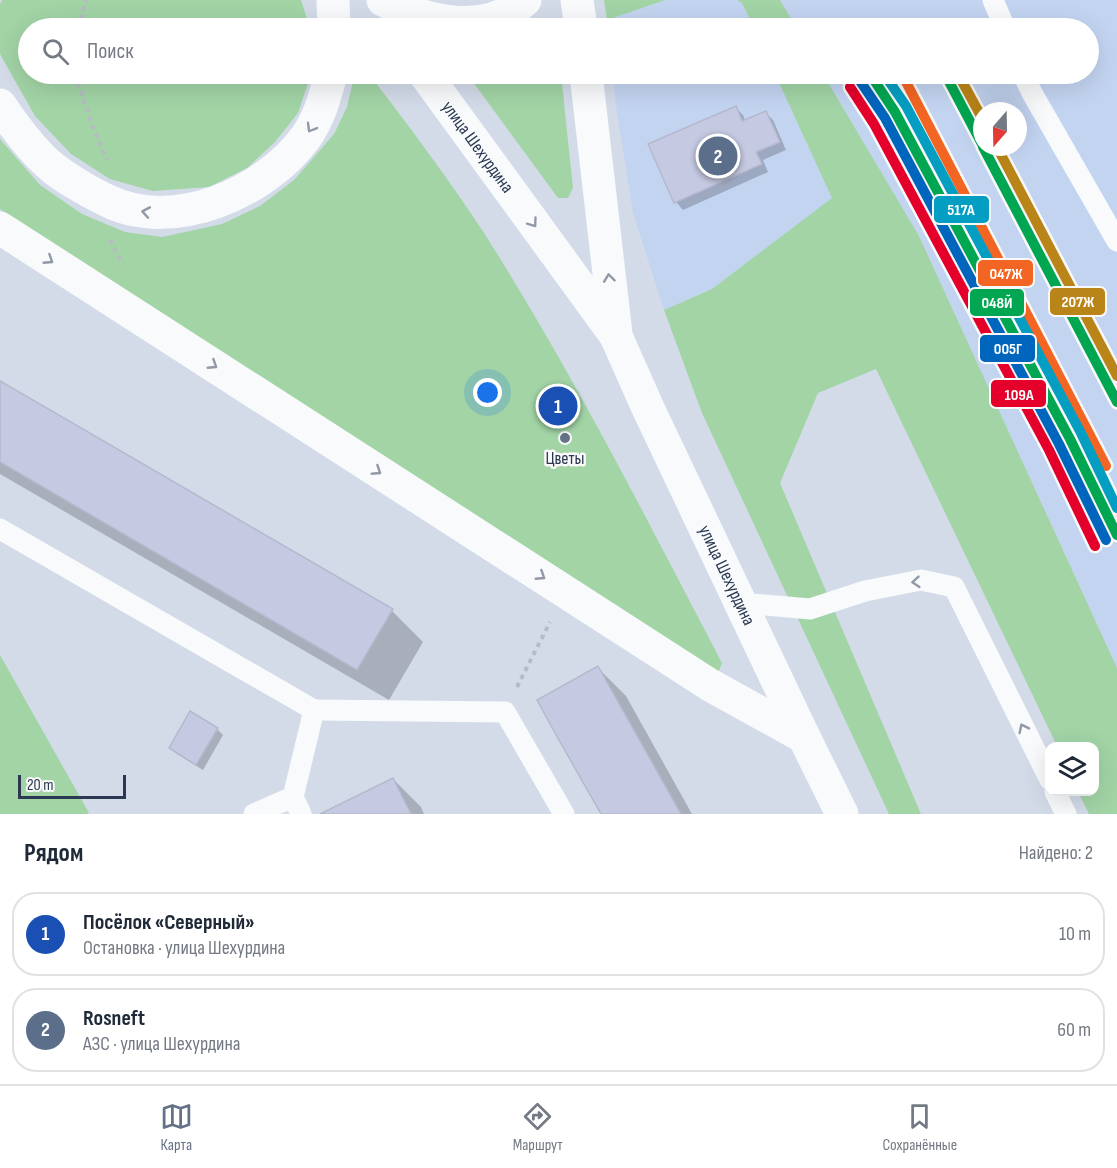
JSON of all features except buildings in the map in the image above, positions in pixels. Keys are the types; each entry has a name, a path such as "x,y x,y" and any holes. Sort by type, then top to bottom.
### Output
{"main road":[{"path":"333,0 334,18"},
{"path":"371,0 384,18"},
{"path":"383,0 406,12 430,18"},
{"path":"500,18 517,8 525,0"},
{"path":"578,0 580,18"},
{"path":"0,105 16,128 53,168 108,202 137,211 159,214 215,204 255,184 283,163 306,136 323,107 329,84"},
{"name":"улица Шехурдина","path":"431,84 616,336 647,406 842,814"},
{"name":"улица Шехурдина","path":"587,84 616,336"},
{"path":"0,228 710,685 804,737"}],"lane":[{"path":"993,0 1001,18"},
{"path":"1028,84 1117,242"},
{"path":"0,529 314,710 505,712 564,814"},
{"path":"741,603 810,609 865,591 921,580 954,587 1045,770"},
{"path":"254,814 297,805 314,710"},
{"path":"1057,796 1066,814"}],"path":[{"path":"81,18 86,0"},
{"path":"505,712 552,618"}],"shaded area":[{"path":"665,0 737,0 742,3 749,18 613,18"},
{"path":"780,0 1117,0 1117,668 919,236 829,84 1099,84 1099,18 791,18"},
{"path":"613,84 780,84 833,198 712,289 664,310 633,213"}],"green space":[{"path":"2,0 301,0 307,18 18,18 18,84 308,84 298,113 275,142 247,168 209,187 153,191 110,179 71,154 35,116 0,54 0,4"},
{"path":"604,0 665,0 613,18 607,18"},
{"path":"737,0 780,0 791,18 749,18 742,3"},
{"path":"352,84 376,84 484,233 548,338 608,445 722,663 716,678 0,209 0,139 40,185 82,214 125,232 162,237 222,224 260,206 294,180 334,134 347,107"},
{"path":"474,84 562,84 573,188 568,198 558,198"},
{"path":"780,84 829,84 919,236 1117,668 1117,814 1089,814 1080,796 1099,796 1099,742 1055,742 876,369 818,393 780,483 921,814 889,814 702,413 664,310 712,289 832,198"},
{"path":"0,655 89,813 0,814"}],"transit line":[{"name":"005Г","path":"862,84 885,118 1059,444 1106,540"},
{"name":"048Й","path":"877,84 895,112 1070,439 1117,535"},
{"name":"517А","path":"891,84 906,106 1081,433 1117,508"},
{"name":"047Ж","path":"907,84 1106,466"},
{"name":"048Й","path":"950,84 973,127"},
{"name":"207Ж","path":"963,84 973,102"},
{"name":"109А","path":"850,87 874,124 1049,450 1095,546"},
{"name":"048Й","path":"988,156 1117,402"},
{"name":"207Ж","path":"1002,156 1117,376"}],"place":[{"name":"Rosneft","path":"718,156"},
{"name":"Посёлок «Северный»","path":"558,406"},
{"name":"Цветы","path":"565,438"}]}
